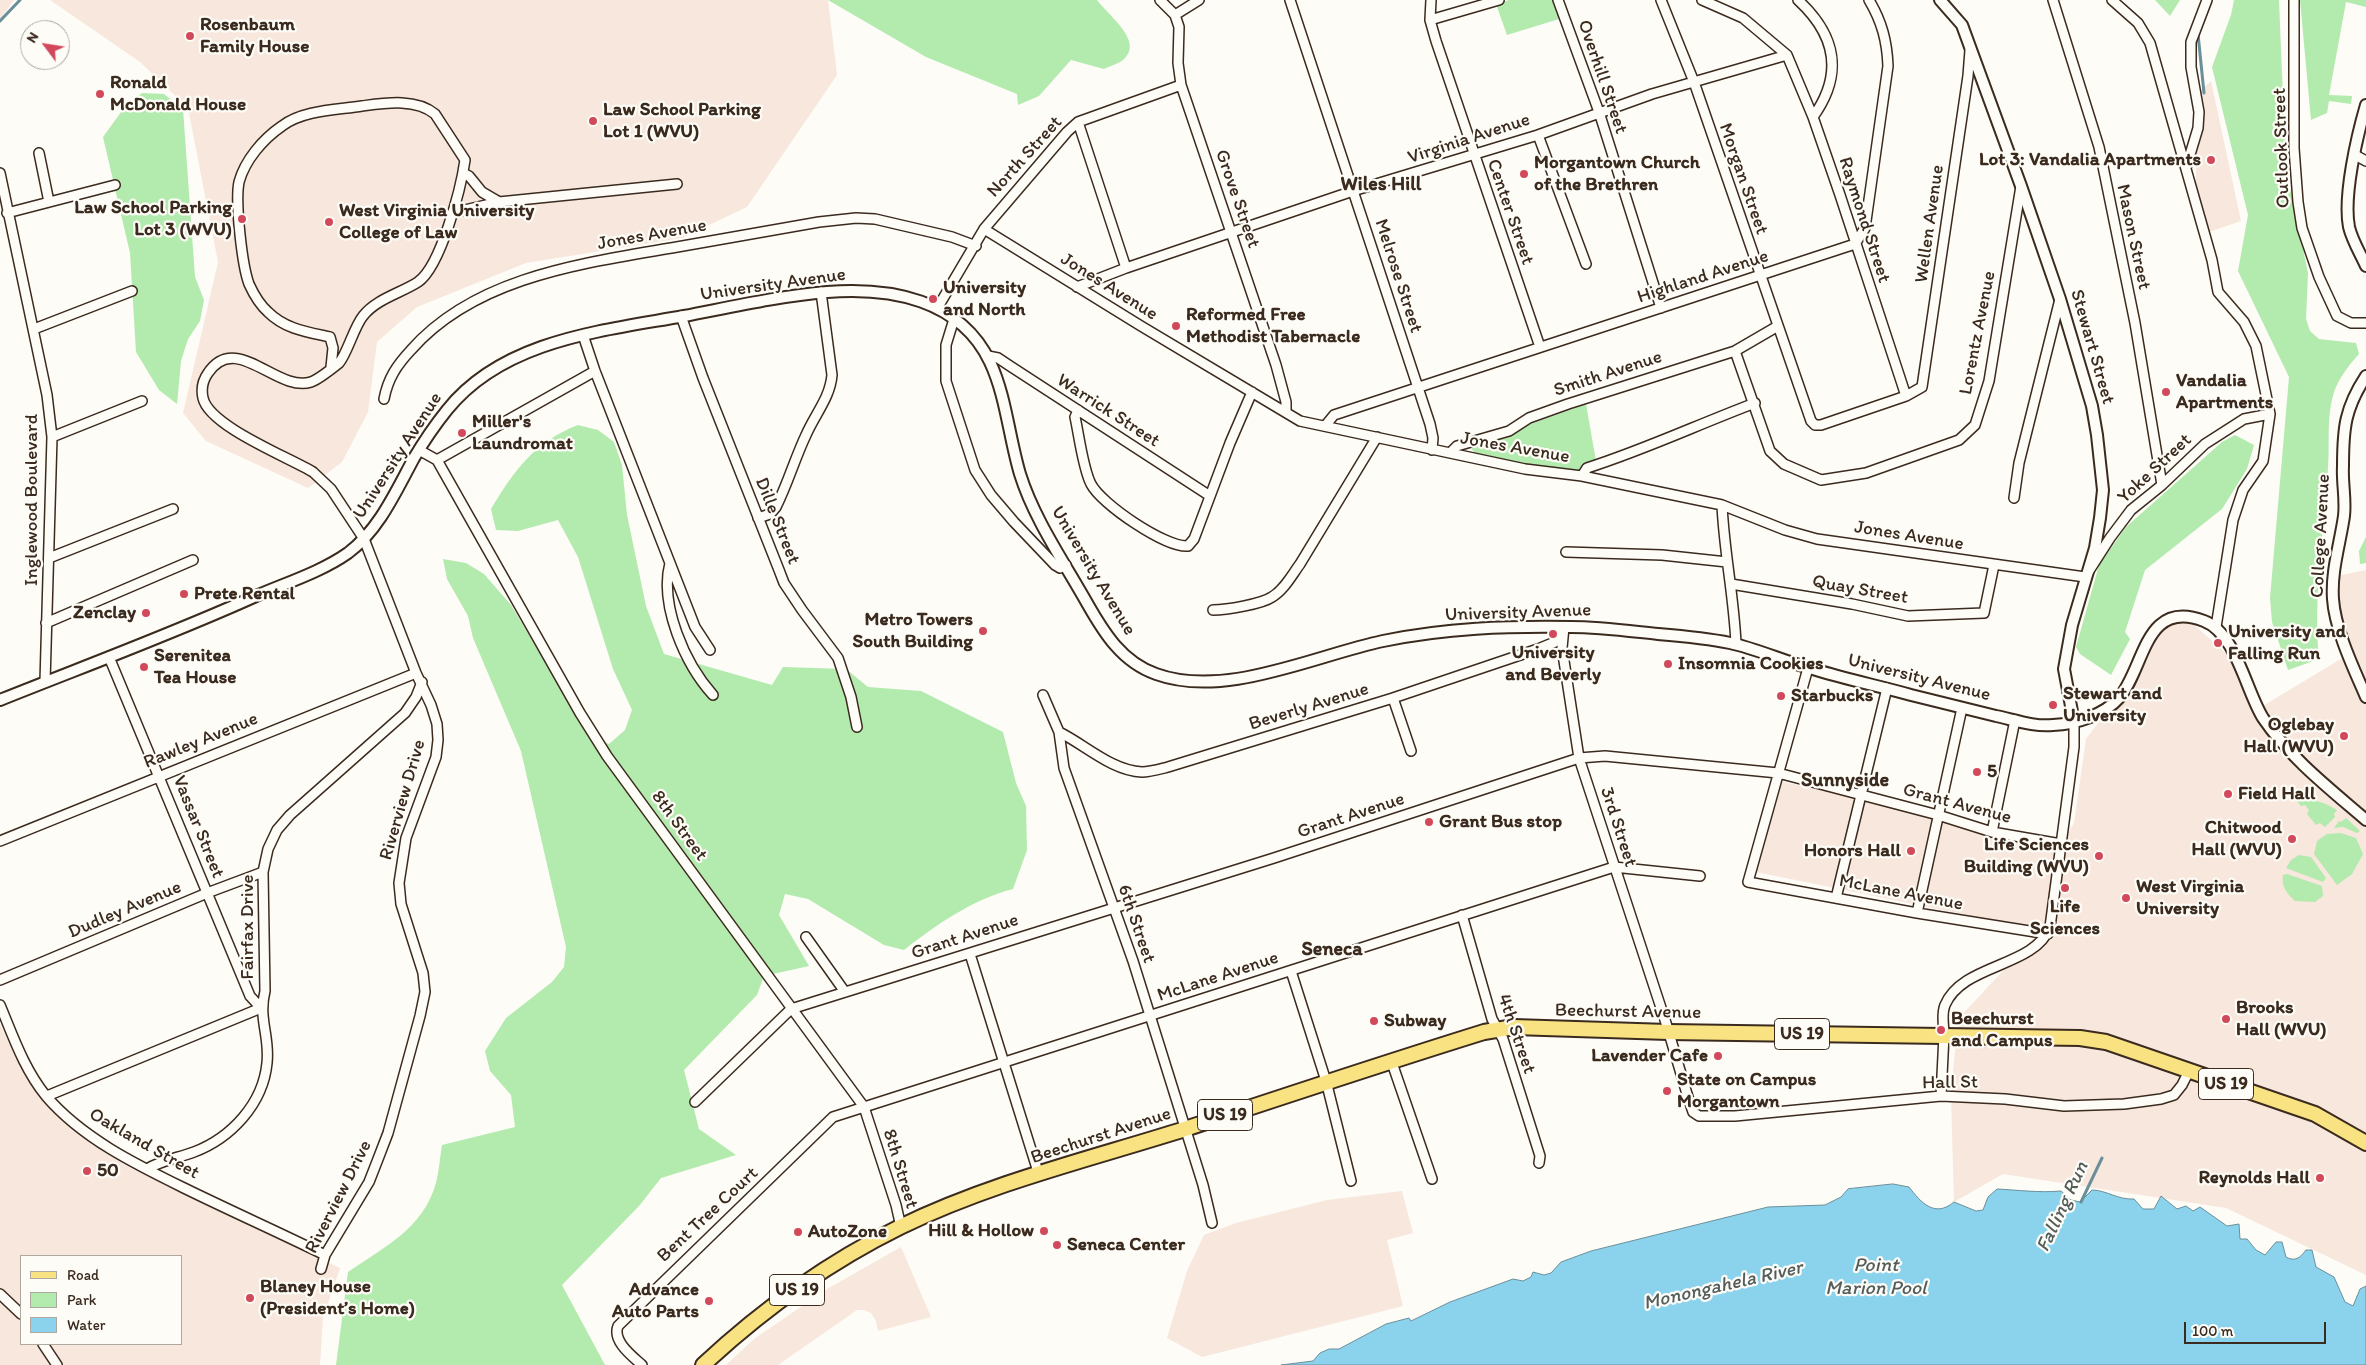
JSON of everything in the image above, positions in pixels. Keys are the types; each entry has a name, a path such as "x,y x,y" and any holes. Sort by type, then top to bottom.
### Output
{"main road":[{"name":"Beechurst Avenue","path":"901,1227 982,1194 1185,1129 1326,1081 1498,1029 1514,1028 2080,1038 2106,1042 2315,1114 2366,1143"},
{"name":"US 19","path":"703,1365 753,1323 797,1290 839,1262 901,1227"}],"street":[{"path":"1160,0 1175,15 1199,0"},
{"name":"Melrose Street","path":"1290,0 1430,424 1433,438 1432,450"},
{"name":"Center Street","path":"1431,0 1430,20 1540,347"},
{"path":"1430,20 1499,0"},
{"name":"Overhill Street","path":"1558,0 1598,112 1662,308"},
{"name":"Morgan Street","path":"1661,0 1694,82 1759,276 1811,421 1816,425 1821,425 1906,396"},
{"path":"1702,0 1743,18 1787,55"},
{"path":"1798,0 1823,29 1832,58 1833,68 1830,87 1823,103 1813,117"},
{"path":"1855,244 1865,228 1888,66 1887,45 1881,19 1869,0"},
{"name":"Stewart Street","path":"1940,0 1962,25 1971,47 2022,186 2060,299 2092,406 2101,460 2103,490 2095,548 2085,577 2064,669 2074,722"},
{"name":"Mason Street","path":"2053,0 2099,147 2135,323 2162,485"},
{"path":"2112,0 2138,23 2150,43 2186,168 2218,292 2244,322 2256,346 2270,414 2264,461 2243,490 2233,520 2216,627 2235,657 2249,692 2267,724 2308,769 2366,820"},
{"path":"2186,168 2198,128 2199,112 2191,67 2191,42 2207,0"},
{"name":"Outlook Street","path":"2294,0 2295,165 2302,228 2332,308 2338,316 2351,323 2366,323"},
{"name":"Grove Street","path":"1175,15 1178,28 1178,63 1181,85 1276,365 1286,402 1286,412"},
{"name":"Wellen Avenue","path":"1906,396 1922,387 1924,377 1971,47"},
{"name":"Virginia Avenue","path":"1077,287 1231,231 1538,135 1598,112 1787,55"},
{"name":"Raymond Street","path":"1787,55 1813,117 1906,396"},
{"name":"North Street","path":"938,307 976,246 984,229 1067,132 1078,122 1181,85"},
{"path":"331,367 332,348 330,337 287,326 277,320 256,298 248,282 240,227 239,184 251,156 268,137 283,124 305,115 393,102 429,109 435,114 465,160 463,173 469,176 482,192 499,202"},
{"path":"2366,105 2355,155 2347,212 2353,237 2366,266"},
{"path":"1078,122 1126,268"},
{"path":"1538,135 1586,264"},
{"path":"39,153 49,202"},
{"path":"2355,155 2366,161"},
{"name":"Inglewood Boulevard","path":"0,173 34,329 47,395 52,437 45,682"},
{"name":"Riverview Drive","path":"321,1269 325,1255 369,1182 378,1159 388,1133 420,1016 425,992 419,958 402,904 399,882 406,838 436,758 437,724 364,539 344,505 323,479 216,418 204,403 201,392 204,378 212,366 223,359 236,358 248,361 296,383 309,382 339,363 364,315 384,300 419,281 430,268 444,239 463,173"},
{"path":"452,213 499,202 660,184 677,184"},
{"path":"8,213 115,185"},
{"name":"Lorentz Avenue","path":"1735,351 1755,403 1770,450 1784,464 1820,480 1866,473 1959,440 1975,425 1989,381 2022,186"},
{"name":"Jones Avenue","path":"384,398 393,372 427,331 439,322 456,311 503,288 575,266 819,222 856,218 875,219 952,238 976,246"},
{"name":"Jones Avenue","path":"984,229 1300,421 1525,469 1582,476 1722,505 1785,530 1817,539 1994,566 2085,577"},
{"name":"Highland Avenue","path":"1325,426 1334,415 1855,244"},
{"path":"34,329 132,291"},
{"name":"University Avenue","path":"0,700 242,603 331,563 352,550 364,539 385,510 418,450 463,391 487,372 515,357 583,335 822,292 852,291 899,294 922,300 938,307 973,337 988,356 998,383 1026,491 1102,628 1116,647 1136,665 1158,675 1185,682 1235,679 1273,671 1335,652 1384,641 1460,629 1564,627 1619,630 1736,644 1808,668 1962,708 2037,725 2058,725 2074,722 2102,712 2117,700 2131,676 2144,644 2152,632 2166,621 2184,616 2216,627"},
{"path":"758,518 770,514 776,507 805,436 827,398 831,386 832,375 822,292"},
{"path":"2014,498 2020,463 2060,299"},
{"name":"Dille Street","path":"681,316 784,583 838,658 851,697 856,727"},
{"path":"954,319 946,345 944,364 946,381 975,470 991,495 1055,565 1060,568 1066,565"},
{"name":"Smith Avenue","path":"1450,453 1457,446 1509,431 1529,418 1568,404 1735,351 1778,326"},
{"path":"583,335 595,371 695,627 710,650"},
{"name":"Warrick Street","path":"988,356 998,358 1210,496"},
{"path":"418,450 437,460 595,371"},
{"name":"College Avenue","path":"2366,376 2352,399 2347,414 2343,467 2344,514 2333,577 2333,601 2340,629 2366,697"},
{"path":"1078,410 1075,417 1090,484 1129,520 1169,542 1180,546 1188,546 1194,539 1252,392"},
{"path":"52,437 142,401"},
{"path":"1582,476 1587,468 1620,458 1693,426 1755,403"},
{"name":"Yoke Street","path":"2085,577 2110,538 2132,510 2162,485 2205,444 2244,419 2270,414"},
{"path":"1213,610 1226,610 1271,598 1300,564 1377,437"},
{"name":"8th Street","path":"437,460 607,756 864,1108 896,1205 901,1227"},
{"path":"1722,505 1723,539 1736,644"},
{"path":"49,558 173,508"},
{"path":"1566,552 1662,555 1727,562"},
{"path":"46,623 193,560"},
{"path":"670,563 667,575 678,636 692,669 713,695"},
{"name":"Quay Street","path":"1730,584 1852,604 1908,616 1984,613 1994,566"},
{"name":"Beverly Avenue","path":"1058,732 1103,758 1128,769 1142,772 1168,767 1393,698 1555,642 1564,627"},
{"name":"3rd Street","path":"1564,627 1562,648 1579,758 1693,1112 1699,1116"},
{"name":"Vassar Street","path":"109,657 250,996 261,1008"},
{"path":"1778,773 1796,718 1808,668"},
{"name":"Rawley Avenue","path":"0,841 416,672"},
{"name":"Fairfax Drive","path":"147,1169 162,1160 194,1152 228,1134 246,1115 259,1093 267,1064 267,1039 261,1008 265,991 263,872 268,849 277,830 300,806 405,713 416,697 422,682"},
{"path":"1836,898 1887,688"},
{"name":"6th Street","path":"1042,695 1058,732 1064,768 1133,961 1203,1185 1212,1223"},
{"path":"1393,698 1411,751"},
{"path":"1918,914 1962,708"},
{"path":"1992,832 2015,720"},
{"path":"1941,1096 1944,1037 1942,1018 1944,1006 1952,993 1966,981 2037,945 2048,934 2074,747 2074,722"},
{"name":"Grant Avenue","path":"695,1102 697,1097 792,1009 1274,858 1579,758 1605,756 1778,773 1938,815 1992,832 2061,844"},
{"name":"McLane Avenue","path":"1778,773 1748,882 1918,914 2048,934"},
{"name":"McLane Avenue","path":"864,1108 1614,866 1700,876"},
{"name":"Dudley Avenue","path":"0,980 207,893 263,872"},
{"name":"4th Street","path":"1462,915 1492,1019 1503,1039 1540,1156 1539,1164"},
{"path":"806,937 845,992"},
{"path":"970,954 1040,1175"},
{"path":"1291,971 1326,1081 1351,1181"},
{"name":"Oakland Street","path":"0,1005 31,1074 47,1096 78,1126 147,1169 325,1255"},
{"path":"47,1096 261,1008"},
{"path":"1391,1060 1432,1179"},
{"name":"Hall St","path":"1699,1116 1735,1116 1941,1096 2005,1099 2064,1106 2124,1104 2162,1099 2174,1094 2182,1085 2189,1072"},
{"name":"Bent Tree Court","path":"642,1365 619,1341 616,1331 618,1326 833,1117 864,1108"},
{"path":"0,1294 20,1313"},
{"path":"44,1345 57,1365"}],"shaded area":[{"path":"0,0 14,0 0,19"},
{"path":"50,0 828,0 837,75 747,207 682,238 526,263 417,307 377,342 368,412 342,462 308,488 206,441 183,413 218,262 188,108 140,62"},
{"name":"Lot 3: Vandalia Apartments","path":"2211,81 2241,221 2209,232 2196,188 2196,156 2201,90"},
{"name":"West Virginia University","path":"2366,570 2366,1275 2226,1208 2003,1174 1954,1202 1951,1094 1958,1019 2041,930 1756,872 1763,838 1780,781 2061,844 2074,823 2086,739 2127,685 2144,643 2184,616 2238,664 2258,709 2349,654 2333,577"},
{"path":"0,1024 25,1076 36,1093 91,1144 127,1166 340,1268 323,1318 320,1365 0,1365"},
{"path":"1402,1191 1413,1233 1387,1240 1403,1306 1202,1357 1167,1338 1187,1271 1204,1235 1236,1223 1327,1200"},
{"path":"901,1247 931,1317 878,1331 876,1321 871,1313 857,1310 778,1365 726,1365 754,1339 827,1289"}],"green space":[{"path":"828,0 1097,0 1127,35 1130,43 1129,51 1123,60 1104,69 1071,60 1039,96 1018,105 1017,94 926,57"},
{"path":"1509,0 1553,0 1559,19 1507,35 1496,4"},
{"path":"2155,0 2180,0 2170,16"},
{"path":"2234,0 2279,0 2286,169 2308,273 2306,319 2310,331 2319,339 2356,343 2359,354 2339,382 2334,392 2330,411 2328,468 2318,588 2319,659 2288,670 2272,622 2270,598 2289,377 2238,271 2248,215 2212,67 2231,15"},
{"path":"2300,0 2366,0 2366,7 2346,2 2329,95 2352,96 2351,104 2329,101 2327,113 2311,120"},
{"path":"142,93 164,94 183,109 195,277 204,300 200,321 188,339 181,361 177,404 159,390 136,352 130,253 103,137 124,108"},
{"path":"1586,404 1596,461 1581,472 1536,467 1475,454 1470,446"},
{"path":"578,425 598,430 614,442 622,465 627,515 646,606 664,654 772,685 783,667 846,669 868,687 921,691 1003,732 1016,783 1026,806 1027,850 1013,889 998,893 969,906 942,922 904,950 884,945 808,899 785,894 779,915 809,966 764,976 757,995 684,1070 699,1129 736,1155 661,1178 639,1206 562,1285 605,1365 336,1365 348,1272 401,1235 422,1213 436,1183 442,1145 515,1127 511,1095 490,1071 485,1051 506,1018 552,982 564,967 566,947 521,751 473,638 468,616 447,579 443,559 466,563 484,574 511,605 589,736 609,744 625,730 632,710 613,669 578,557 558,520 518,531 496,530 491,509 517,470 537,449 549,440"},
{"path":"2235,435 2254,445 2247,469 2222,509 2145,570 2125,632 2130,639 2111,675 2080,654 2076,647 2099,565 2126,527 2222,442"},
{"path":"2366,537 2366,563 2360,564 2359,551"},
{"path":"2310,799 2337,810 2334,814 2335,817 2325,827 2320,823 2316,825 2307,814 2309,810 2305,805 2301,806 2296,800"},
{"path":"2346,818 2360,831 2357,833 2343,827 2334,828 2339,821 2341,822"},
{"path":"2341,833 2356,838 2363,854 2352,874 2337,885 2314,854 2317,841 2327,834"},
{"path":"2299,855 2311,857 2326,878 2323,882 2286,868 2291,860"},
{"path":"2287,874 2322,886 2323,896 2315,902 2295,901 2287,893 2284,886 2283,875"}],"water":[{"name":"Point Marion Pool","path":"1893,1184 1909,1187 1918,1198 1935,1209 1947,1207 1954,1202 1976,1211 1983,1210 1988,1197 1997,1189 2037,1192 2061,1191 2071,1200 2080,1202 2092,1190 2097,1190 2123,1198 2134,1199 2143,1209 2154,1209 2161,1196 2177,1209 2186,1206 2193,1211 2200,1207 2227,1226 2239,1224 2240,1239 2247,1239 2256,1250 2265,1255 2276,1242 2282,1242 2286,1257 2292,1259 2299,1257 2306,1250 2312,1250 2316,1267 2334,1277 2345,1302 2353,1306 2360,1289 2366,1286 2366,1365 1281,1365 1313,1361 1320,1353 1329,1349 1339,1349 1386,1324 1409,1318 1411,1321 1450,1302 1513,1279 1523,1281 1531,1277 1533,1272 1544,1275 1551,1273 1561,1262 1591,1251 1768,1207 1825,1205 1841,1197 1848,1189"}],"waterway":[{"path":"0,21 20,0"},
{"name":"Falling Run","path":"2198,34 2204,93"},
{"name":"Falling Run","path":"2081,1202 2102,1158"}],"place":[{"name":"Rosenbaum Family House","path":"190,36"},
{"name":"Ronald McDonald House","path":"100,94"},
{"name":"Law School Parking Lot 1 (WVU)","path":"593,121"},
{"name":"Lot 3: Vandalia Apartments","path":"2211,160"},
{"name":"Morgantown Church of the Brethren","path":"1524,174"},
{"name":"Law School Parking Lot 3 (WVU)","path":"242,219"},
{"name":"West Virginia University College of Law","path":"329,222"},
{"name":"University and North","path":"933,299"},
{"name":"Reformed Free Methodist Tabernacle","path":"1176,326"},
{"name":"Vandalia Apartments","path":"2166,392"},
{"name":"Miller's Laundromat","path":"462,433"},
{"name":"Prete Rental","path":"184,594"},
{"name":"Zenclay","path":"146,613"},
{"name":"Metro Towers South Building","path":"983,631"},
{"name":"University and Beverly","path":"1553,634"},
{"name":"University and Falling Run","path":"2218,643"},
{"name":"Insomnia Cookies","path":"1668,664"},
{"name":"Serenitea Tea House","path":"144,667"},
{"name":"Starbucks","path":"1781,696"},
{"name":"Stewart and University","path":"2053,705"},
{"name":"Oglebay Hall (WVU)","path":"2344,736"},
{"name":"5","path":"1977,772"},
{"name":"Field Hall","path":"2228,794"},
{"name":"Grant Bus stop","path":"1429,822"},
{"name":"Chitwood Hall (WVU)","path":"2292,839"},
{"name":"Honors Hall","path":"1911,851"},
{"name":"Life Sciences Building (WVU)","path":"2099,856"},
{"name":"Life Sciences","path":"2065,888"},
{"name":"West Virginia University","path":"2126,898"},
{"name":"Brooks Hall (WVU)","path":"2226,1019"},
{"name":"Subway","path":"1374,1021"},
{"name":"Beechurst and Campus","path":"1941,1030"},
{"name":"Lavender Cafe","path":"1718,1056"},
{"name":"State on Campus Morgantown","path":"1667,1091"},
{"name":"50","path":"87,1171"},
{"name":"Reynolds Hall","path":"2320,1178"},
{"name":"Hill & Hollow","path":"1044,1231"},
{"name":"AutoZone","path":"798,1232"},
{"name":"Seneca Center","path":"1057,1245"},
{"name":"Blaney House (President’s Home)","path":"250,1298"},
{"name":"Advance Auto Parts","path":"709,1301"}],"district":[{"name":"Wiles Hill","path":"1381,185"},
{"name":"Sunnyside","path":"1845,781"},
{"name":"Seneca","path":"1332,950"}],"water label":[{"name":"Monongahela River","path":"1723,1286"}]}
